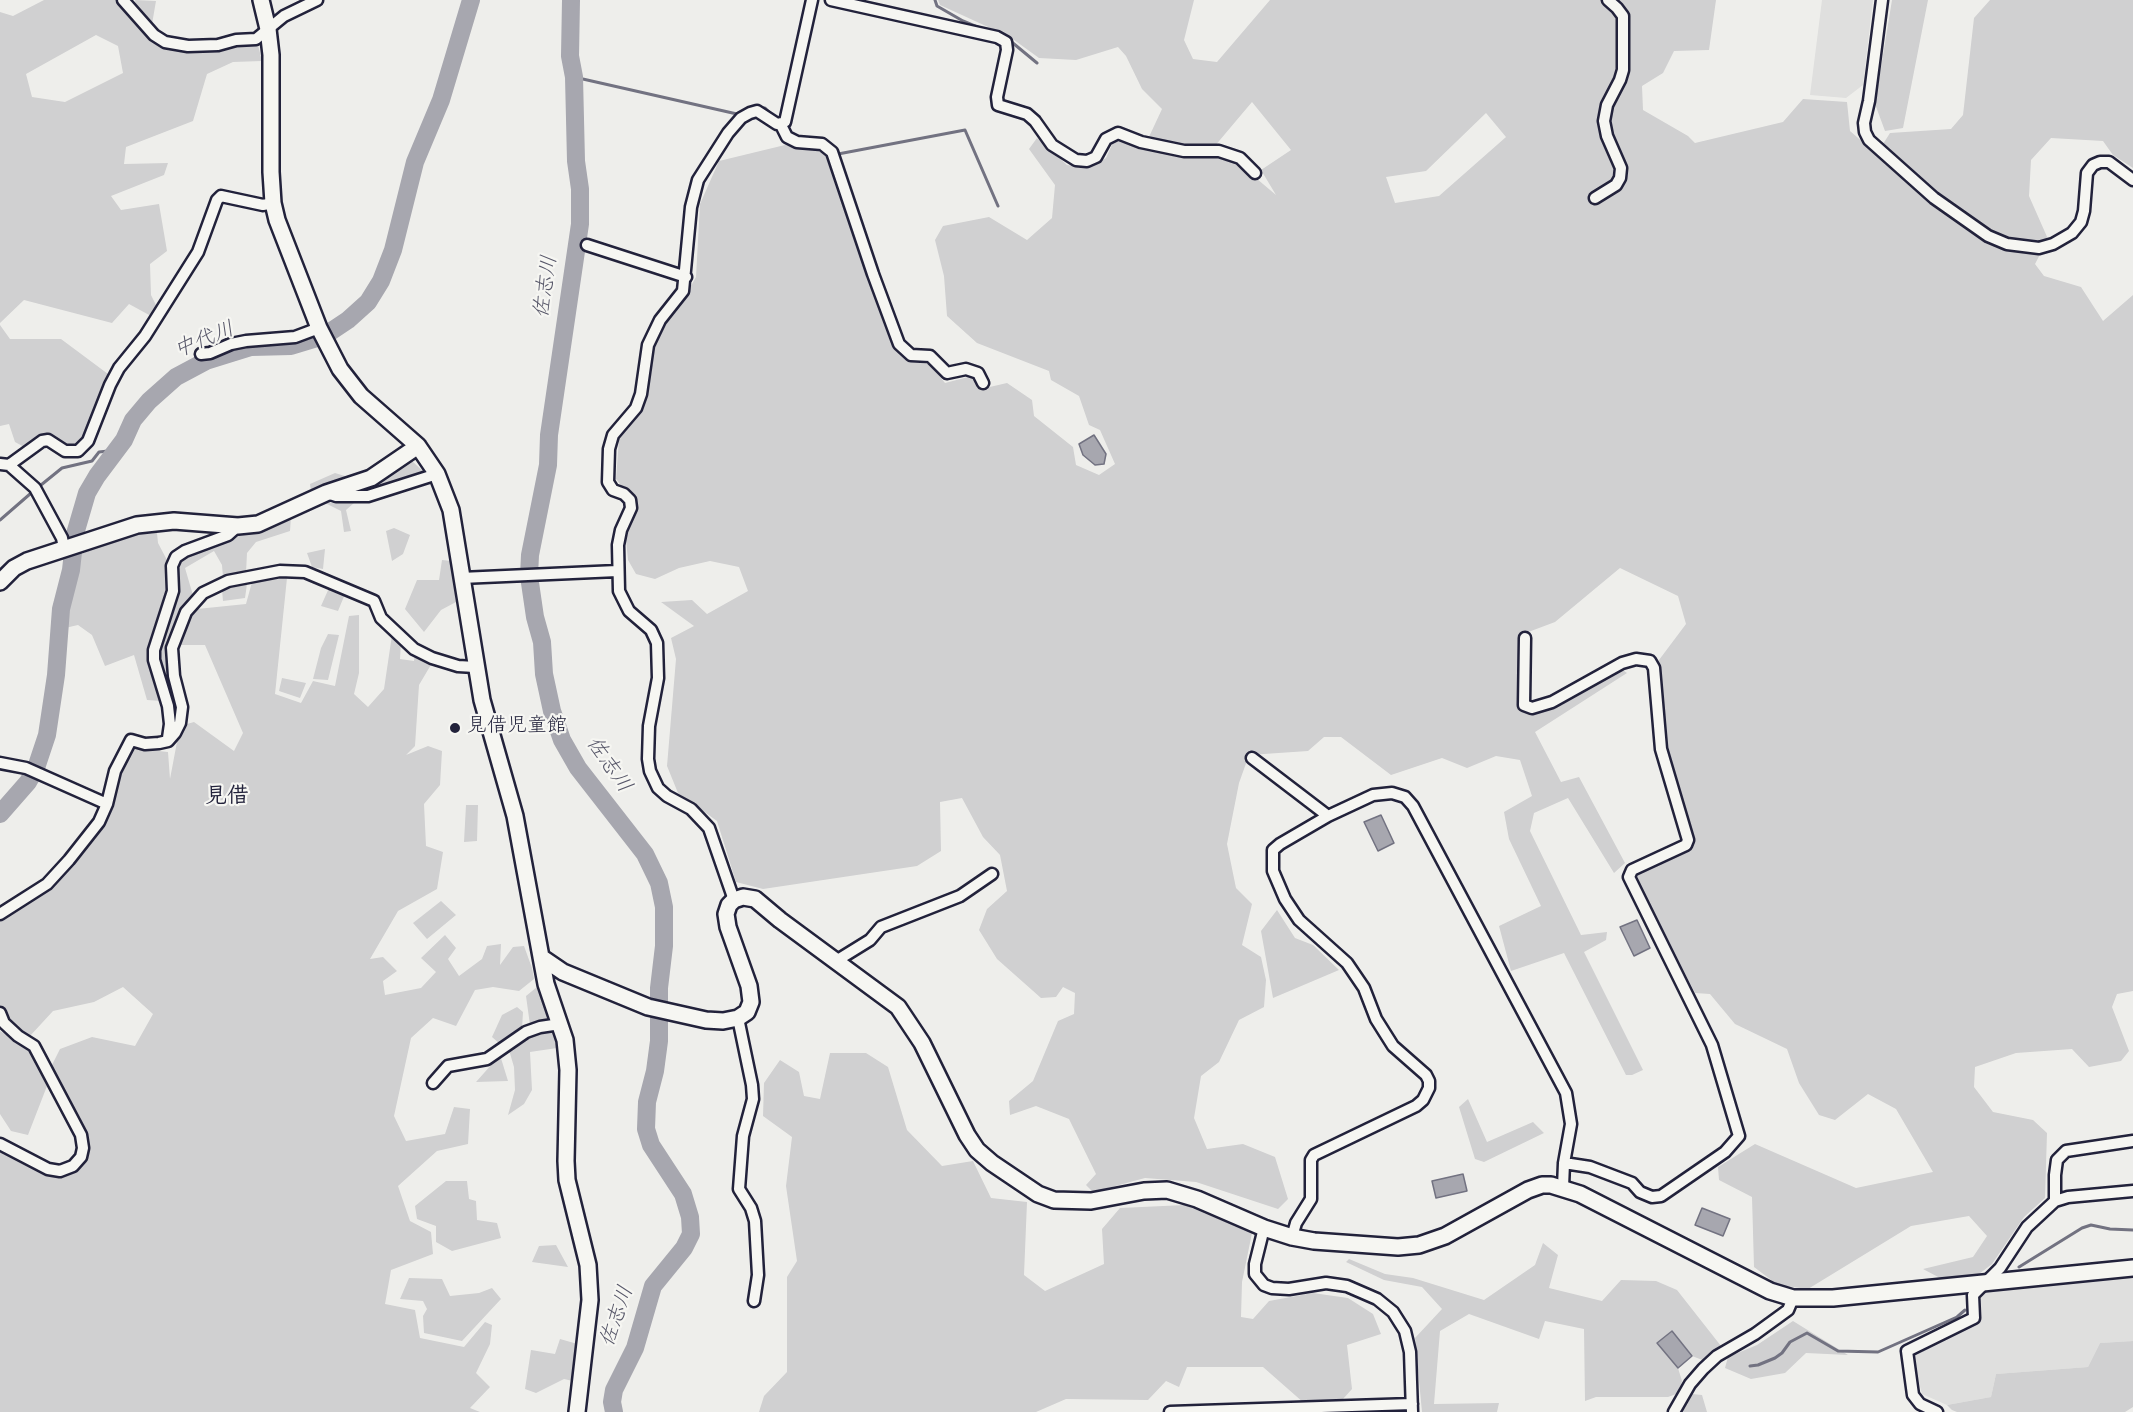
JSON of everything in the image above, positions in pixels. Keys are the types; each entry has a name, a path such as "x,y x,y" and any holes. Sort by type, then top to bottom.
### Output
{"street":[{"path":"123,0 154,35 165,42 188,46 218,45 236,40 256,39 284,16 317,0"},
{"path":"261,0 271,55 273,203 277,220 319,328 340,369 362,396 418,446 437,474 451,510 475,668 515,816 546,984 565,1040 568,1070 567,1180 588,1265 590,1300 577,1412"},
{"path":"781,125 787,119 812,0"},
{"path":"831,0 1006,42 1007,50 997,98 998,105 1027,114 1035,121 1052,145 1076,160 1087,161 1096,157 1106,139 1119,133 1141,142 1184,151 1219,151 1239,158 1255,173"},
{"path":"1595,198 1616,185 1620,178 1621,168 1606,136 1604,121 1607,105 1623,70 1623,16 1608,0"},
{"path":"1882,0 1864,123 1865,132 1869,140 1934,198 1988,236 2007,244 2039,248 2053,244 2072,233 2081,222 2087,173 2093,165 2109,162 2133,180"},
{"path":"734,900 709,828 691,809 658,788 650,771 649,726 658,678 657,643 651,630 628,611 619,591 618,545 621,530 631,508 630,500 624,494 614,490 608,482 609,449 613,435 636,408 641,394 648,345 660,320 683,291 691,207 698,180 728,133 741,118 750,112 757,111 781,125 787,137 797,142 822,144 832,152 899,344 911,355 930,356 946,373 966,369 978,373 982,383"},
{"path":"64,548 62,538 35,489 4,464 42,441 48,440 65,451 78,451 88,441 119,368 145,336 198,252 217,200 221,196 264,205 273,203"},
{"path":"587,245 686,277"},
{"path":"201,354 238,343 295,337 319,328"},
{"path":"0,582 14,568 27,561 137,525 174,521 238,526 258,524 326,493 371,478 418,446"},
{"path":"326,493 336,496 368,496 437,474"},
{"path":"168,741 170,724 168,706 154,660 154,650 173,591 172,566 176,557 185,551 228,535 238,526"},
{"path":"0,914 46,884 69,860 99,822 107,804 115,771 131,740 145,744 159,743 168,741 175,733 182,715 174,676 172,648 186,612 203,593 228,582 280,571 305,572 374,601 381,618 414,649 432,658 458,666 475,668"},
{"path":"461,578 617,571"},
{"path":"1525,638 1524,705 1532,708 1552,702 1622,663 1636,659 1650,661 1654,668 1661,749 1688,840 1686,846 1632,870 1629,873 1630,881 1712,1045 1739,1136 1725,1152 1661,1196 1652,1197 1640,1192 1632,1183 1590,1167 1564,1163"},
{"path":"1252,758 1328,816"},
{"path":"0,763 26,768 107,804"},
{"path":"1292,1236 1296,1223 1311,1199 1311,1160 1314,1155 1416,1106 1423,1100 1429,1088 1426,1075 1393,1046 1376,1019 1364,988 1347,963 1299,920 1285,899 1273,872 1273,850 1280,844 1328,816 1373,795 1392,793 1405,797 1413,806 1566,1094 1571,1124 1564,1163 1563,1187"},
{"path":"836,961 870,940 881,927 960,896 992,874"},
{"path":"541,957 580,980 648,1006 706,1020 723,1021 738,1018 747,1012 751,1002 749,986 728,927 726,914 729,904 734,900 743,897 755,899 780,920 885,996 903,1013 922,1043 966,1135 978,1150 992,1163 1038,1194 1054,1200 1091,1201 1144,1191 1167,1190 1197,1199 1264,1228 1292,1236 1314,1241 1398,1247 1419,1245 1445,1236 1528,1190 1542,1185 1563,1187 1770,1291 1793,1298 1833,1298 2133,1268"},
{"path":"0,1013 4,1023 34,1046 81,1135 83,1148 81,1157 73,1166 60,1171 48,1168 0,1144"},
{"path":"738,1018 753,1099 743,1136 739,1189 751,1208 755,1221 759,1275 754,1301"},
{"path":"433,1083 448,1066 487,1059 526,1032 560,1024"},
{"path":"2055,1201 2057,1160 2066,1151 2133,1142"},
{"path":"1937,1412 1920,1404 1913,1395 1907,1351 1974,1318 1973,1295 2000,1268 2027,1227 2055,1201 2067,1197 2133,1191"},
{"path":"1170,1412 1412,1408 1410,1352 1406,1330 1393,1312 1377,1299 1347,1286 1326,1283 1281,1289 1264,1285 1255,1274 1255,1264 1264,1228"},
{"path":"1674,1412 1690,1384 1703,1369 1717,1356 1755,1334 1788,1310 1793,1298"}],"shaded area":[{"path":"44,0 118,0 159,45 189,52 240,43 258,45 262,61 233,62 207,74 193,121 126,147 124,164 168,163 164,175 111,196 121,210 159,204 167,251 150,264 151,295 157,307 151,316 129,304 112,323 24,300 0,323 0,12 13,16","holes":["96,35 118,46 123,73 65,102 32,97 26,74"]},
{"path":"135,0 156,1 152,24 137,13"},
{"path":"938,0 1194,0 1184,40 1193,59 1217,62 1270,0 1716,0 1709,50 1674,51 1663,73 1642,86 1643,110 1688,136 1695,143 1783,122 1803,99 1847,102 1850,131 1929,199 1883,144 1890,133 1951,129 1963,115 1974,18 1990,0 2133,0 2133,168 2113,155 2103,141 2051,138 2031,160 2029,196 2048,239 2035,264 2044,276 2081,287 2103,321 2133,295 2133,991 2117,994 2112,1007 2129,1051 2121,1061 2089,1067 2072,1049 2016,1053 1975,1067 1974,1087 1993,1112 2033,1120 2047,1133 2045,1198 2024,1217 1992,1264 1979,1274 1940,1278 1923,1269 1973,1257 1987,1236 1969,1216 1911,1226 1808,1289 1778,1285 1754,1267 1752,1197 1719,1180 1718,1167 1755,1144 1856,1188 1933,1172 1896,1109 1868,1094 1835,1120 1819,1115 1799,1083 1787,1049 1735,1024 1710,994 1695,993 1636,880 1639,873 1693,845 1667,749 1659,660 1686,624 1678,596 1620,568 1555,622 1523,634 1519,701 1542,711 1620,668 1627,673 1535,732 1561,782 1579,777 1625,863 1614,873 1568,798 1534,813 1530,831 1581,935 1607,932 1606,940 1584,952 1643,1070 1626,1075 1564,953 1511,971 1499,926 1541,906 1509,839 1504,812 1532,796 1520,760 1496,756 1467,768 1442,758 1391,775 1341,737 1324,737 1308,751 1249,755 1239,783 1227,844 1236,888 1252,904 1242,945 1261,957 1266,980 1264,1007 1239,1020 1219,1062 1201,1076 1194,1118 1207,1149 1243,1144 1275,1157 1288,1199 1278,1209 1196,1182 1145,1178 1093,1192 1086,1185 1096,1174 1069,1119 1036,1106 1010,1115 1009,1101 1033,1081 1058,1021 1074,1014 1075,993 1063,987 1056,997 1041,998 997,959 979,930 987,909 1007,891 1000,855 983,837 962,798 940,802 941,851 917,866 763,889 736,882 717,821 678,793 667,766 676,659 671,638 694,626 661,602 692,600 707,614 748,591 739,567 710,561 679,568 655,579 636,574 628,560 626,540 634,502 616,479 619,439 641,412 651,375 655,338 679,307 696,277 700,204 719,161 785,145 824,151 892,343 909,362 930,364 945,383 972,376 981,389 1007,383 1032,400 1034,416 1073,447 1076,465 1099,475 1115,464 1100,430 1089,425 1079,396 1051,380 1049,371 977,343 947,316 944,276 935,240 943,226 989,217 1027,240 1052,218 1055,185 1029,149 1037,138 1067,165 1088,168 1106,158 1115,138 1181,156 1217,157 1237,162 1276,195 1261,170 1291,150 1252,102 1214,147 1186,148 1148,139 1162,109 1142,89 1126,56 1118,47 1076,60 1039,58 1010,37 940,5","holes":["1486,113 1506,137 1439,196 1395,203 1386,177 1426,171"]},
{"path":"1822,0 1873,0 1863,85 1846,98 1810,95"},
{"path":"1892,0 1928,0 1903,128 1885,131 1875,104"},
{"path":"0,325 10,339 61,339 108,374 84,443 68,449 46,436 26,448 15,442 9,424 0,426"},
{"path":"1094,435 1106,454 1104,464 1095,465 1083,455 1079,444"},
{"path":"412,461 425,473 372,490 354,490 373,484"},
{"path":"335,473 348,477 311,491 310,484"},
{"path":"325,503 354,503 346,510 351,531 344,532 341,511"},
{"path":"291,517 290,531 256,542 247,553 246,573 223,577 222,565 214,551 185,568 197,609 246,604 252,582 287,578 275,694 301,703 313,681 335,686 349,616 359,615 359,673 354,694 368,707 384,689 392,635 401,642 400,659 414,661 415,653 432,663 419,685 415,746 406,755 428,746 442,751 440,785 424,804 426,846 443,852 437,889 398,911 370,959 383,957 397,971 383,981 385,995 421,988 436,972 421,958 445,935 456,948 448,959 459,976 482,959 487,946 501,944 500,965 513,947 524,946 532,968 534,979 519,991 493,987 475,990 456,1026 433,1018 411,1038 394,1116 406,1141 445,1134 454,1107 470,1109 468,1144 437,1151 398,1186 410,1221 431,1232 433,1254 391,1270 385,1304 415,1310 420,1338 464,1347 485,1322 492,1325 490,1344 476,1373 490,1387 470,1408 480,1412 0,1412 0,1140 15,1158 57,1177 87,1161 88,1135 52,1065 60,1049 92,1037 135,1046 153,1014 123,987 94,1002 53,1011 30,1036 11,1024 0,1005 0,919 53,883 105,818 118,770 131,748 168,752 170,779 180,726 194,722 234,751 243,733 205,645 177,645 169,654 170,685 161,701 147,700 134,655 105,666 92,635 78,625 65,628 81,554 127,535 157,533 158,543 168,562 167,590 150,638 159,650 175,552 217,532 255,532"},
{"path":"394,528 410,535 403,554 392,561 386,531"},
{"path":"325,549 323,569 312,567 307,553"},
{"path":"442,560 451,561 456,602 441,610 424,632 405,609 417,580 439,580"},
{"path":"247,584 245,598 223,601 222,590"},
{"path":"329,588 345,594 338,611 321,606"},
{"path":"328,634 339,635 328,680 313,679 321,648"},
{"path":"282,678 306,683 300,698 279,691"},
{"path":"466,805 478,805 477,841 464,842"},
{"path":"1381,815 1394,843 1378,851 1364,822"},
{"path":"441,901 456,915 427,939 413,923"},
{"path":"1277,910 1295,938 1313,945 1339,970 1273,998 1261,931"},
{"path":"1637,920 1650,948 1634,956 1620,927"},
{"path":"537,987 549,1020 530,1025 526,996"},
{"path":"517,1007 523,1012 522,1029 500,1044 492,1037 502,1015"},
{"path":"552,1030 557,1048 530,1052 532,1090 524,1104 508,1115 515,1090 514,1067 509,1050 525,1035"},
{"path":"0,1031 32,1050 47,1086 28,1135 11,1131 0,1114"},
{"path":"830,1053 866,1053 888,1067 907,1130 942,1166 973,1161 991,1198 1027,1202 1024,1275 1045,1291 1104,1264 1102,1229 1120,1208 1185,1205 1252,1233 1242,1282 1241,1317 1253,1319 1269,1301 1313,1293 1348,1298 1373,1314 1381,1334 1347,1345 1352,1389 1343,1399 1304,1403 1263,1367 1187,1367 1179,1387 1166,1381 1148,1400 1066,1399 1036,1412 759,1412 764,1396 787,1372 787,1277 797,1261 786,1186 792,1137 763,1116 764,1083 780,1060 799,1072 804,1096 820,1099"},
{"path":"500,1055 508,1081 476,1082"},
{"path":"1468,1099 1487,1142 1533,1122 1544,1133 1484,1162 1475,1159 1459,1107"},
{"path":"1463,1174 1467,1191 1436,1198 1432,1181"},
{"path":"446,1181 467,1181 469,1199 476,1201 477,1220 497,1223 501,1238 452,1251 436,1242 436,1226 417,1219 415,1206"},
{"path":"1702,1208 1730,1219 1723,1236 1695,1225"},
{"path":"1543,1243 1558,1255 1549,1288 1602,1301 1621,1280 1656,1281 1677,1290 1721,1346 1705,1361 1692,1356 1671,1331 1658,1343 1678,1368 1682,1381 1679,1393 1668,1397 1596,1397 1585,1401 1584,1329 1545,1321 1539,1339 1469,1314 1440,1331 1434,1404 1499,1403 1497,1412 1422,1412 1415,1338 1442,1309 1422,1287 1384,1280 1346,1262 1349,1259 1385,1274 1413,1278 1484,1300 1535,1265"},
{"path":"556,1245 568,1267 532,1262 539,1246"},
{"path":"2133,1276 2133,1341 2100,1343 2088,1367 1996,1374 1991,1397 1947,1405 1922,1394 1913,1359 1915,1349 1980,1320 1978,1291"},
{"path":"409,1278 442,1279 450,1296 479,1293 492,1288 501,1299 462,1341 424,1333 423,1316 427,1309 423,1301 400,1299"},
{"path":"1793,1321 1848,1355 1806,1353 1785,1373 1751,1379 1725,1368 1728,1357 1757,1345"},
{"path":"1672,1331 1692,1356 1678,1368 1657,1343"},
{"path":"560,1339 581,1345 577,1382 564,1379 536,1393 525,1389 531,1350 555,1354"},
{"path":"2133,1341 2133,1407 2125,1412 1957,1412 1947,1405 1991,1397 1996,1374 2088,1367 2100,1343"},
{"path":"1692,1394 1702,1395 1707,1412 1682,1412"}],"waterway":[{"name":"中代川","path":"0,814 28,782 36,768 47,735 56,675 61,609 71,570 75,534 87,493 124,440 133,420 149,401 176,377 206,361 251,347 291,346 324,336 348,320 368,302 381,281 393,250 415,162 441,100 471,0"},
{"name":"佐志川","path":"571,0 570,56 574,77 580,224 549,435 548,465 530,555 529,576 535,617 542,642 544,674 552,711 562,740 578,768 645,854 659,883 664,907 664,946 659,988 659,1041 655,1071 647,1102 646,1129 651,1145 683,1194 690,1217 691,1234 684,1248 653,1286 635,1348 614,1390 612,1402 614,1412"},
{"path":"935,0 937,6 982,29"},
{"path":"1008,39 1037,63"},
{"path":"574,77 740,113"},
{"path":"760,108 765,108 772,115"},
{"path":"836,152 838,154 965,130 998,206"},
{"path":"936,369 944,378 949,377"},
{"path":"41,485 62,468 92,461 99,452 117,450"},
{"path":"0,520 30,494"},
{"path":"2019,1267 2082,1228 2091,1225 2133,1230"},
{"path":"1750,1366 1775,1358 1790,1342 1807,1333 1838,1351 1878,1352 1957,1317 1965,1310"}],"place":[{"name":"見借児童館","path":"455,728"}],"district":[{"name":"見借","path":"227,799"}]}
